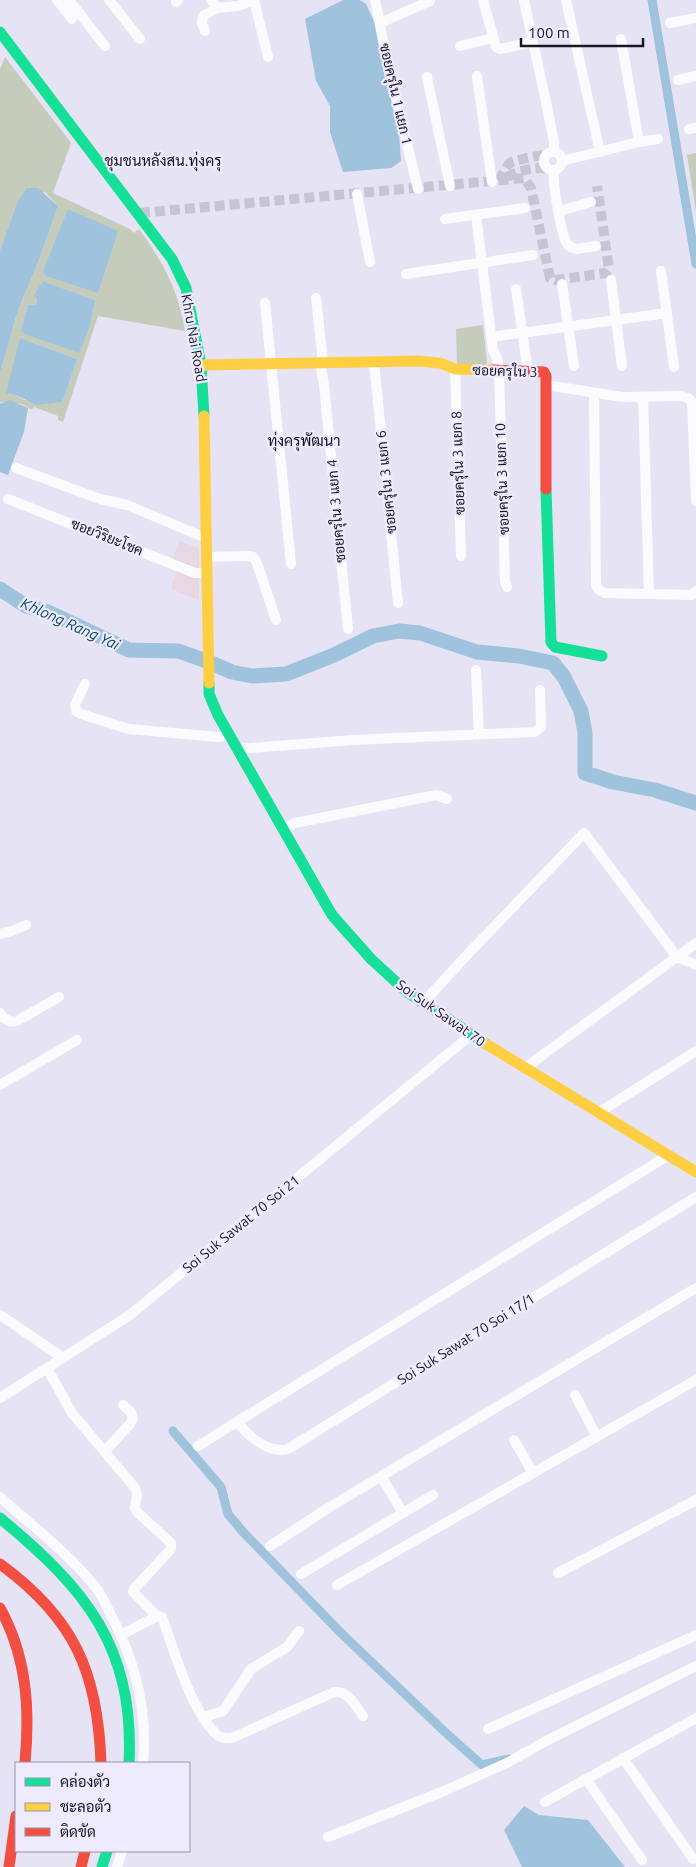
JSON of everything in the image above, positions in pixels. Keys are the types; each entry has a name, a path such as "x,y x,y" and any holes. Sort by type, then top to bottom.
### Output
{"main road":[{"name":"Khru Nai Road","path":"0,32 94,156 140,213 172,259 186,288 201,365 205,439 209,674"},
{"name":"ซอยครุใน 3","path":"201,365 271,362 431,362 455,369 544,372 546,376 546,516 551,642 555,647 602,656"},
{"name":"Soi Suk Sawat 70","path":"209,674 210,694 230,736 332,915 371,959 407,992 471,1035 696,1172"},
{"path":"0,1518 41,1551 58,1569 90,1606 101,1626 113,1650 122,1677 130,1726 129,1762"},
{"path":"0,1564 15,1574 44,1599 77,1646 97,1702 101,1762"},
{"path":"0,1608 15,1639 26,1688 28,1738 25,1762"},
{"path":"9,1867 15,1823"},
{"path":"80,1867 85,1852"},
{"path":"102,1867 107,1852"}],"street":[{"path":"57,0 72,19"},
{"path":"69,0 105,46"},
{"path":"110,0 140,39"},
{"path":"205,31 202,23 203,16 214,4 238,6 254,0 268,57"},
{"name":"ซอยครุใน 1 แยก 1","path":"375,0 388,66 418,189"},
{"path":"483,0 496,47 500,49 533,42"},
{"path":"524,0 554,142 554,152"},
{"path":"566,0 600,152"},
{"path":"380,24 430,1"},
{"path":"670,23 696,18"},
{"path":"460,46 493,38"},
{"path":"620,39 639,142"},
{"path":"477,76 492,182"},
{"path":"678,80 696,76"},
{"path":"427,77 450,186"},
{"path":"562,161 658,138"},
{"path":"554,152 559,154 562,161 559,167 554,170 548,168 544,161 546,155 554,152"},
{"path":"554,170 553,178 558,211 566,242 570,247 576,249 596,246"},
{"path":"357,194 370,262"},
{"path":"558,211 591,202"},
{"path":"445,219 525,208"},
{"name":"ซอยครุใน 3 แยก 10","path":"476,215 493,350 489,358 495,370 507,587"},
{"path":"406,274 533,255"},
{"path":"661,271 674,367"},
{"path":"611,280 622,366"},
{"path":"562,284 574,366"},
{"path":"516,289 527,364"},
{"name":"ซอยครุใน 3 แยก 4","path":"316,298 348,629"},
{"path":"265,303 291,564"},
{"path":"491,337 667,313"},
{"name":"ซอยครุใน 3 แยก 6","path":"374,362 398,603"},
{"name":"ซอยครุใน 3 แยก 8","path":"455,369 461,556"},
{"path":"546,385 622,397 681,396 688,398 692,402 696,501"},
{"path":"594,393 596,586 605,594 691,594 696,591"},
{"path":"642,397 649,594"},
{"path":"16,468 92,496 127,505 206,538"},
{"name":"ซอยวิริยะโชค","path":"8,498 194,573 206,573"},
{"path":"206,557 253,557 257,563 276,620"},
{"path":"476,670 479,734"},
{"path":"85,684 75,705 76,711 81,714 129,729 218,738 230,736"},
{"path":"238,749 338,741 535,732 539,731 541,727 540,690"},
{"path":"283,828 295,823 431,796 437,795 447,799"},
{"path":"423,1003 584,833 678,957 696,965"},
{"path":"0,934 26,925"},
{"path":"525,1068 696,943"},
{"path":"0,1014 6,1020 16,1022 59,997"},
{"name":"Soi Suk Sawat 70 Soi 21","path":"0,1398 130,1315 471,1035"},
{"path":"0,1085 77,1040"},
{"path":"598,1113 696,1051"},
{"path":"198,1446 669,1156"},
{"name":"Soi Suk Sawat 70 Soi 17/1","path":"237,1422 245,1433 257,1441 272,1448 288,1449 696,1197"},
{"path":"270,1546 328,1508 696,1288"},
{"path":"0,1315 63,1358"},
{"path":"47,1368 72,1413 135,1488 137,1494 135,1508 137,1512 171,1543 171,1548 134,1589 135,1595 157,1616 162,1617 194,1703 215,1734 224,1739 232,1738 334,1692 341,1691 347,1694 363,1716"},
{"path":"337,1585 696,1380"},
{"path":"575,1395 597,1437"},
{"path":"105,1451 130,1424 132,1418 130,1412 123,1406"},
{"path":"514,1440 533,1473"},
{"path":"381,1476 403,1513"},
{"path":"301,1574 433,1495"},
{"path":"0,1497 74,1563 98,1591 121,1635 132,1664 142,1701 145,1742 143,1762"},
{"path":"558,1573 696,1500"},
{"path":"121,1635 157,1616"},
{"path":"204,1717 223,1711 251,1669 287,1647 299,1631"},
{"path":"488,1729 696,1635"},
{"path":"328,1837 504,1765 546,1740 696,1666"},
{"path":"545,1802 696,1718"},
{"path":"623,1758 693,1859"},
{"path":"586,1779 642,1860"},
{"path":"116,1867 122,1852"}],"shaded area":[{"path":"179,541 199,548 199,600 171,589 177,569 170,566"}],"green space":[{"path":"5,57 71,143 53,193 130,229 134,233 139,229 169,277 178,302 185,331 98,316 63,422 58,420 58,416 34,407 32,410 22,404 1,402 0,404 0,373 18,310 39,260 58,206 45,192 17,203 0,250 0,69","holes":["43,281 95,300 21,330 28,306 36,306","20,338 77,359 62,402 24,400 16,395"]},
{"path":"696,153 696,212 687,155"},
{"path":"483,325 487,363 482,368 457,367 456,329"}],"water":[{"path":"343,0 360,0 366,4 378,30 398,118 401,161 391,168 343,172 330,132 330,106 316,81 305,19"},
{"path":"27,188 38,188 58,206 39,260 18,310 0,373 0,250 17,203"},
{"path":"68,209 118,231 98,293 46,276 43,271"},
{"path":"43,281 95,300 89,328 79,353 25,334 21,330 28,305 36,305 37,299 34,295"},
{"path":"20,338 77,359 62,402 36,405 16,395 6,393"},
{"path":"10,400 28,408 24,432 8,475 0,472 0,404"},
{"path":"524,1806 539,1815 588,1820 625,1867 522,1867 504,1830"}],"waterway":[{"path":"652,0 696,264"},
{"name":"Khlong Rang Yai","path":"0,589 26,606 48,612 129,650 178,651 232,672 252,676 286,674 334,655 373,636 399,631 420,633 477,652 519,656 553,663 564,677 581,711 585,733 585,773 613,782 655,790 696,803"},
{"path":"173,1431 221,1487 228,1514 342,1634 482,1765 509,1759"}],"tunnel":[{"path":"499,181 510,163 548,153"},
{"path":"507,177 528,169 551,169"},
{"path":"140,213 524,178 531,188 550,278 555,280 606,273 609,269 597,186"}],"traffic: fast":[{"path":"0,32 172,259 186,288 201,365 204,416"},
{"path":"546,489 551,642 555,647 602,656"},
{"path":"209,683 209,694 218,715 332,915 371,959 407,992 486,1044"},
{"path":"0,1518 57,1570 80,1596 99,1623 113,1653 123,1686 129,1722 129,1762"},
{"path":"102,1867 107,1852"}],"traffic: slow":[{"path":"201,365 418,361 440,363 455,369 494,370"},
{"path":"204,416 209,683"},
{"path":"486,1044 696,1172"}],"traffic: jam":[{"path":"494,370 544,372 546,376 546,489"},
{"path":"0,1564 47,1605 64,1627 77,1650 87,1674 94,1701 99,1731 101,1762"},
{"path":"0,1608 16,1645 21,1664 27,1723 25,1762"},
{"path":"9,1867 15,1823"},
{"path":"81,1867 85,1852"}],"district":[{"name":"ชุมชนหลังสน.ทุ่งครุ","path":"163,161"},
{"name":"ทุ่งครุพัฒนา","path":"304,441"}]}
